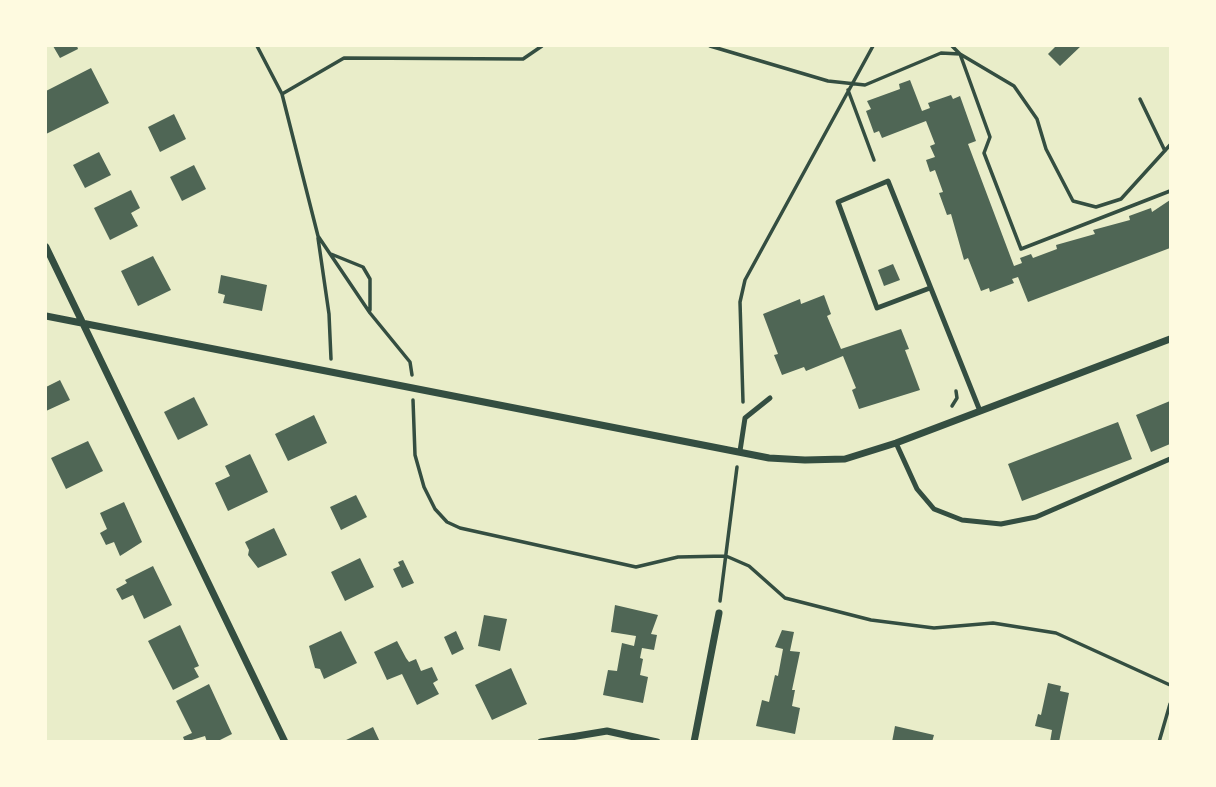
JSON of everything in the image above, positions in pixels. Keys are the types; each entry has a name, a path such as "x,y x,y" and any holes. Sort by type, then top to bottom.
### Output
{"street":[{"path":"46,247 285,741"},
{"path":"46,316 769,458 845,459 896,443 1171,339"},
{"path":"695,741 719,613"},
{"path":"541,741 607,731 657,741"}],"lane":[{"path":"930,288 877,308 838,202 888,181 980,411"},
{"path":"740,451 745,418 770,398"},
{"path":"896,443 917,489 934,509 962,520 1001,524 1036,517 1171,459"}],"path":[{"path":"257,46 282,94 318,236 329,314 331,361"},
{"path":"282,94 344,58 523,59 542,46"},
{"path":"709,46 850,85 864,85 941,53 960,54"},
{"path":"745,418 740,302 745,280 873,46"},
{"path":"952,46 960,54 1014,86 1037,118 1046,149 1073,201 1096,207 1121,199 1171,145"},
{"path":"960,54 990,137 984,153 1021,249 1171,191"},
{"path":"848,90 874,160"},
{"path":"1140,99 1165,151"},
{"path":"1110,203 1114,213"},
{"path":"318,236 370,313 410,362 415,455 424,487 435,509 447,522 486,535 636,567 678,557 726,556 749,566 785,598 872,620 934,628 993,624 1056,633 1171,685"},
{"path":"331,254 363,267 370,279 370,313"},
{"path":"398,373 425,378"},
{"path":"943,411 954,405 957,398 954,386"},
{"path":"719,613 740,451"},
{"path":"1159,741 1171,704"}],"building":[{"path":"53,46 77,46 78,49 60,58"},
{"path":"1056,46 1081,46 1060,66 1048,54"},
{"path":"91,68 109,103 46,134 46,91"},
{"path":"910,80 922,111 930,108 928,103 951,95 953,99 960,96 976,141 968,144 1014,266 1022,263 1020,258 1031,254 1033,258 1057,249 1056,245 1095,234 1093,230 1130,220 1129,216 1151,208 1152,212 1170,200 1170,248 1028,302 1018,277 1012,279 1014,283 990,292 989,288 981,291 968,258 964,260 951,214 947,215 939,193 943,192 935,170 930,172 926,160 935,157 930,146 935,144 926,121 882,138 879,131 874,133 866,111 871,109 867,101 900,89 899,84"},
{"path":"174,114 186,139 160,152 148,127"},
{"path":"99,152 111,175 85,188 73,165"},
{"path":"194,165 206,189 182,201 170,177"},
{"path":"131,190 140,208 131,213 138,226 110,240 94,208"},
{"path":"153,256 171,290 138,306 121,271"},
{"path":"893,264 900,280 884,286 878,270"},
{"path":"221,275 267,285 262,311 223,303 225,295 218,293"},
{"path":"824,295 831,314 827,316 841,349 901,329 909,349 905,350 920,390 859,409 852,390 856,388 843,356 806,371 804,367 782,375 774,355 778,354 763,314 800,299 801,304"},
{"path":"60,380 70,400 46,411 46,387"},
{"path":"194,397 208,425 178,440 164,412"},
{"path":"1170,401 1170,444 1151,452 1136,415"},
{"path":"314,415 327,443 288,461 275,434"},
{"path":"1118,422 1132,459 1022,501 1008,464"},
{"path":"88,441 103,471 66,489 51,458"},
{"path":"250,454 268,492 228,511 215,483 230,476 225,466"},
{"path":"356,495 367,517 341,530 330,507"},
{"path":"124,502 142,542 120,556 114,542 106,545 100,533 107,529 100,513"},
{"path":"274,528 287,555 258,568 248,555 245,542"},
{"path":"360,558 374,587 345,601 331,572"},
{"path":"403,560 414,583 402,588 393,569 400,566 398,562"},
{"path":"153,566 172,605 144,619 133,595 122,600 116,589 127,583 125,580"},
{"path":"615,605 658,615 651,634 657,635 654,650 642,648 640,658 643,659 640,675 648,677 643,703 603,695 608,670 617,671 622,643 634,646 636,636 611,632"},
{"path":"484,615 507,619 500,651 478,646"},
{"path":"180,625 199,666 194,668 199,677 173,690 148,641"},
{"path":"782,630 794,632 790,651 800,652 792,690 795,690 792,706 800,708 795,734 756,726 762,700 769,702 775,675 778,676 783,649 775,647"},
{"path":"341,631 357,663 324,679 320,669 315,668 309,646"},
{"path":"456,631 464,649 452,655 444,637"},
{"path":"397,641 409,662 416,659 421,671 432,667 438,680 433,683 439,694 417,705 402,674 387,680 374,652"},
{"path":"511,668 527,704 492,720 475,685"},
{"path":"1048,683 1061,686 1060,691 1069,693 1059,742 1050,742 1052,730 1035,726 1038,714 1041,715"},
{"path":"209,684 232,734 216,742 207,742 205,736 185,742 183,737 192,733 176,701"},
{"path":"895,726 934,735 932,742 892,742"},
{"path":"373,727 380,742 342,742"}]}
